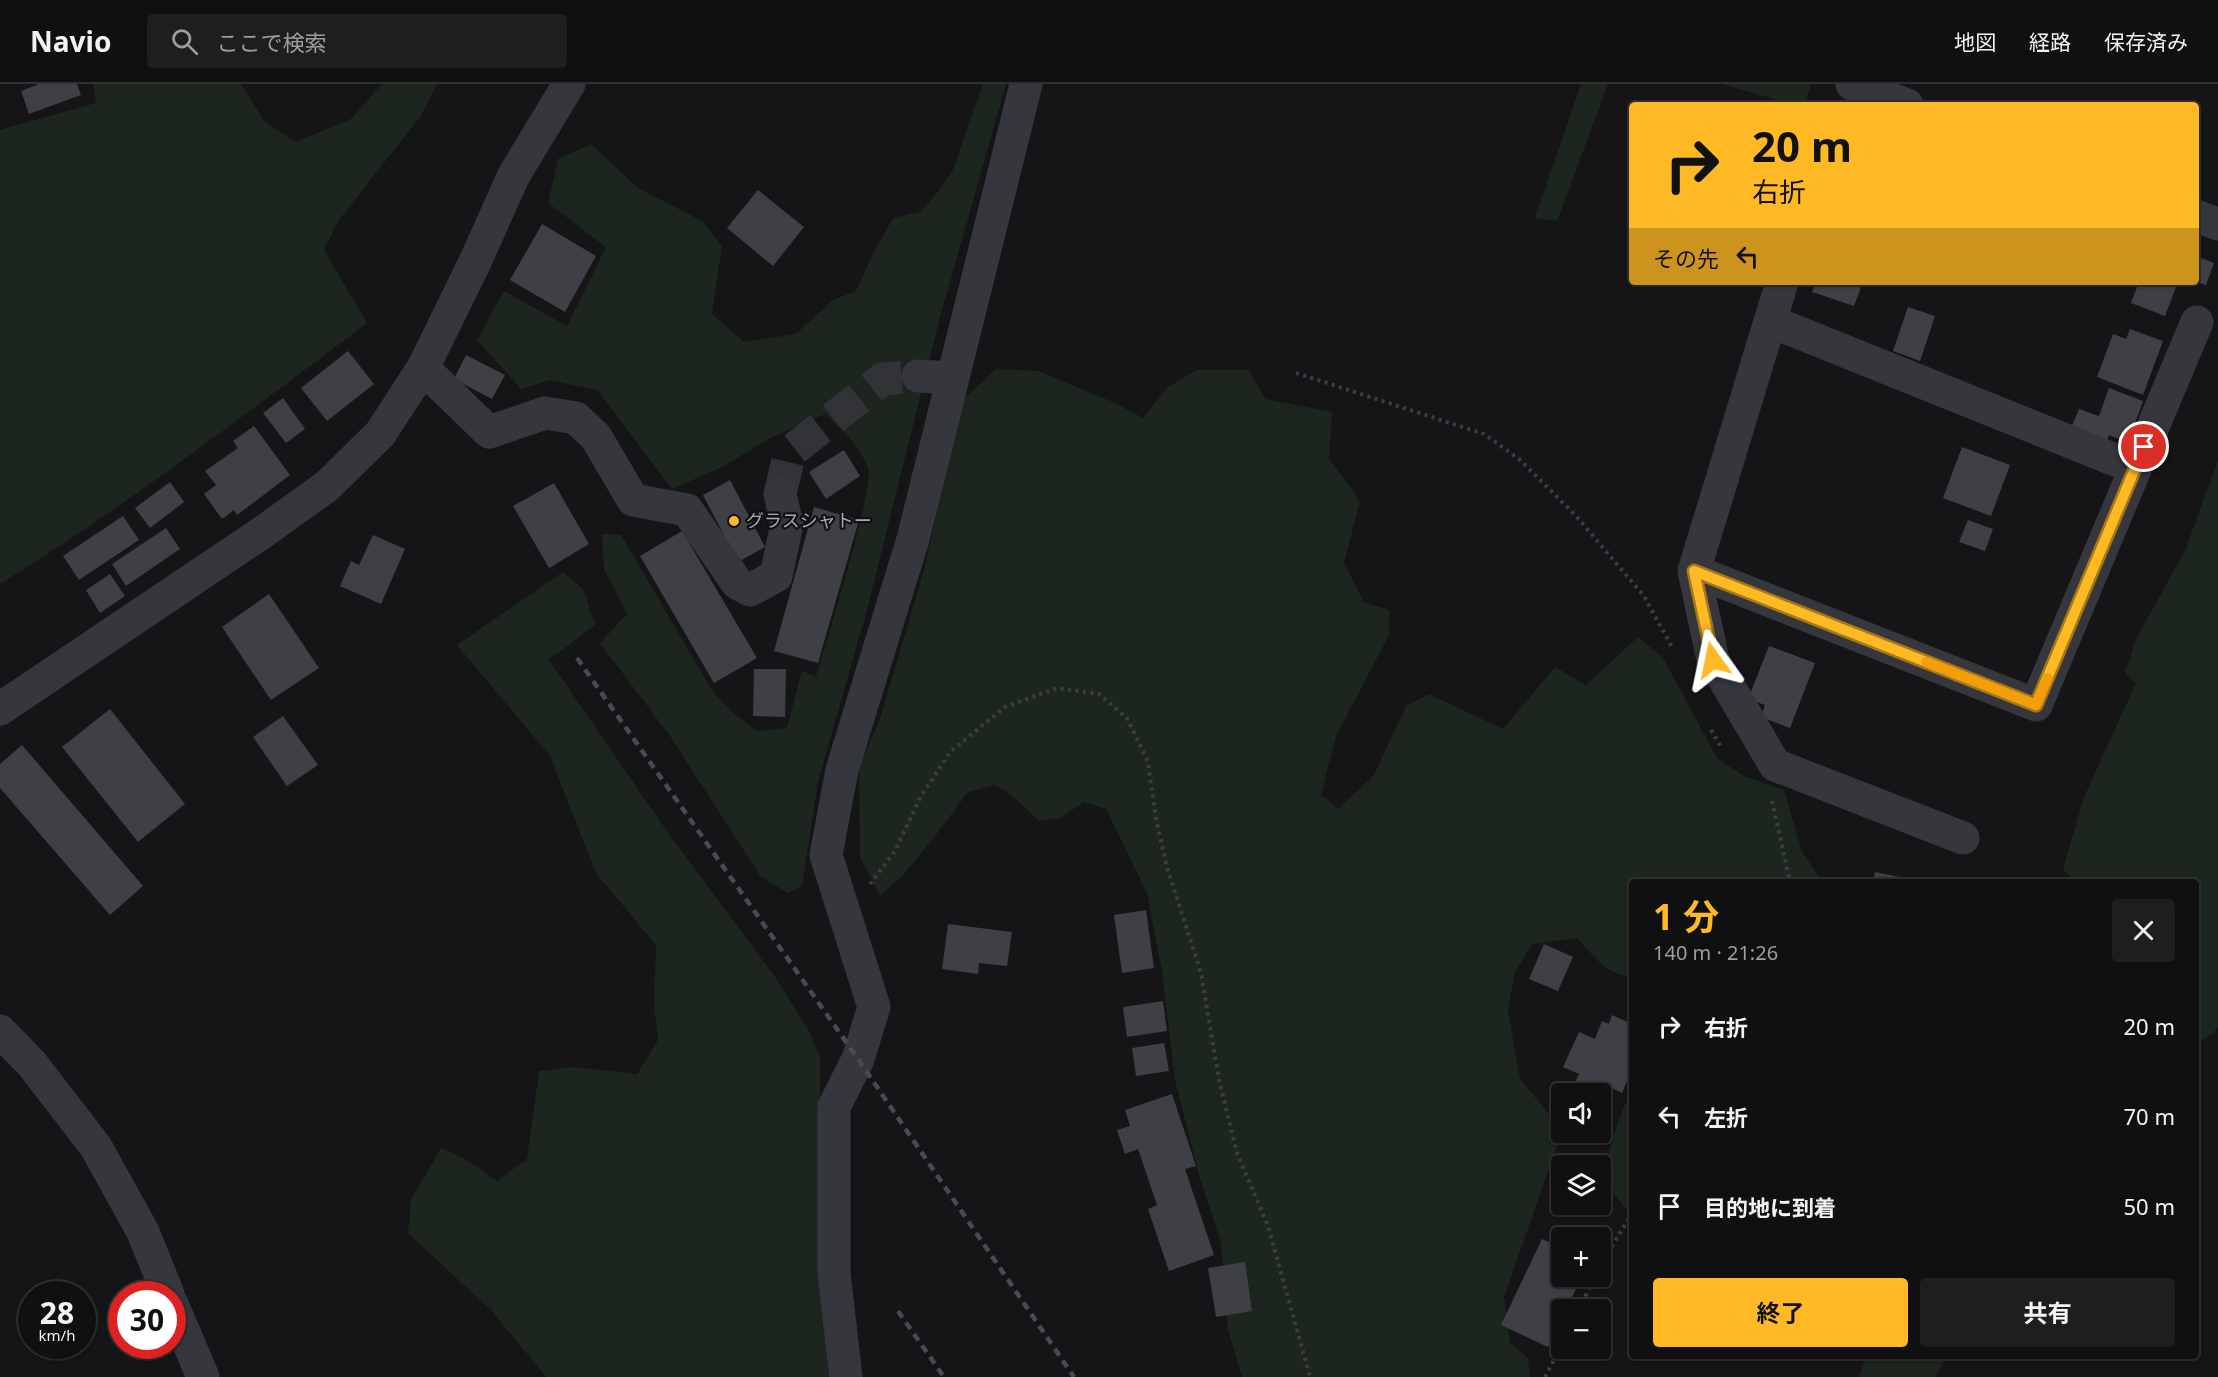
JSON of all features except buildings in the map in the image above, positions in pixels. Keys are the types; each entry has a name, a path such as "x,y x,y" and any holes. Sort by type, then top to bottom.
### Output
{"street":[{"path":"0,709 263,532 327,486 380,434 423,368 514,175 568,84"},
{"path":"846,1377 834,1273 834,1107 858,1059 874,1008 826,855 842,770 913,539 1026,84"},
{"path":"1838,102 1844,84"},
{"path":"1852,84 1899,102"},
{"path":"2199,217 2218,224"},
{"path":"1781,285 1694,571 1713,660 1775,765 1963,838"},
{"path":"1770,321 2135,468"},
{"path":"1694,571 2036,705 2197,321"},
{"path":"423,368 489,432 544,413 576,418 596,437 633,500 687,510 737,583 750,590 776,576 788,524 780,495"},
{"path":"918,376 952,378"},
{"path":"0,1031 32,1064 96,1147 143,1232 163,1281"},
{"path":"186,1337 203,1377"}],"path":[{"path":"1296,373 1484,434 1520,459 1577,517 1644,596 1675,652"},
{"path":"867,889 895,851 921,796 951,751 1005,707 1057,688 1099,694 1127,718 1148,762 1156,819 1167,867 1201,973 1219,1080 1237,1153 1268,1226 1310,1377"},
{"path":"1707,720 1715,740 1722,748"},
{"path":"1775,765 1765,772 1789,879"},
{"path":"1611,1248 1629,1218"},
{"path":"1545,1377 1554,1359"}],"shaded area":[{"path":"93,84 241,84 265,122 296,142 351,119 382,84 437,84 421,116 338,221 324,250 367,323 141,490 0,584 0,130 96,103"},
{"path":"983,84 1006,84 939,321 868,606 818,782 802,886 788,893 761,877 670,736 600,643 627,614 604,569 602,534 621,535 715,695 757,731 787,728 802,671 816,677 838,602 864,504 868,481 868,468 865,460 844,432 825,414 774,436 722,467 672,489 597,390 550,380 521,389 477,340 504,291 567,326 606,247 548,203 558,159 591,144 638,188 702,221 722,246 712,314 744,342 796,334 833,300 856,291 893,218 920,212 938,192 953,170"},
{"path":"1581,84 1608,84 1557,221 1535,218"},
{"path":"1722,84 1811,84 1806,102 1785,102"},
{"path":"996,369 1038,371 1113,402 1143,418 1167,388 1196,370 1249,370 1265,399 1332,412 1329,459 1360,501 1344,563 1364,602 1389,610 1389,635 1336,736 1321,795 1338,809 1374,775 1406,706 1429,694 1503,729 1555,667 1586,685 1638,637 1663,658 1717,758 1744,776 1784,790 1802,852 1821,879 1629,879 1629,976 1608,968 1577,938 1532,944 1515,972 1508,1011 1520,1079 1548,1113 1551,1119 1551,1143 1558,1143 1554,1155 1551,1155 1551,1163 1504,1297 1510,1343 1528,1358 1530,1377 1242,1377 1228,1330 1221,1243 1199,1175 1175,1080 1162,971 1147,893 1106,809 1084,802 1060,818 1039,821 1015,798 995,785 968,792 904,874 880,896 860,857 859,767 880,719 924,570 963,400"},
{"path":"2218,460 2218,1027 2199,1043 2199,879 2072,879 2063,869 2084,797 2136,683 2125,673 2137,637 2185,551"},
{"path":"563,572 583,589 595,625 549,660 664,827 775,977 809,1031 820,1056 820,1108 833,1377 546,1377 492,1311 408,1233 411,1200 441,1148 465,1159 497,1181 527,1159 539,1071 572,1067 637,1074 658,1040 654,1005 656,945 596,873 550,756 457,645"},
{"path":"1629,1095 1629,1213 1611,1186 1611,1155 1608,1155"},
{"path":"1866,1359 1945,1359 1935,1377 1859,1377"}],"tunnel":[{"path":"780,494 790,452 883,379 918,376"}],"railway":[{"path":"577,658 858,1059 1074,1377"},
{"path":"898,1311 944,1377"}],"slow traffic":[{"path":"1926,662 2036,705 2048,678"}],"place":[{"name":"グラスシャトー","path":"734,521"}],"route":[{"path":"1713,660 1694,571 2036,705 2144,447"}]}
